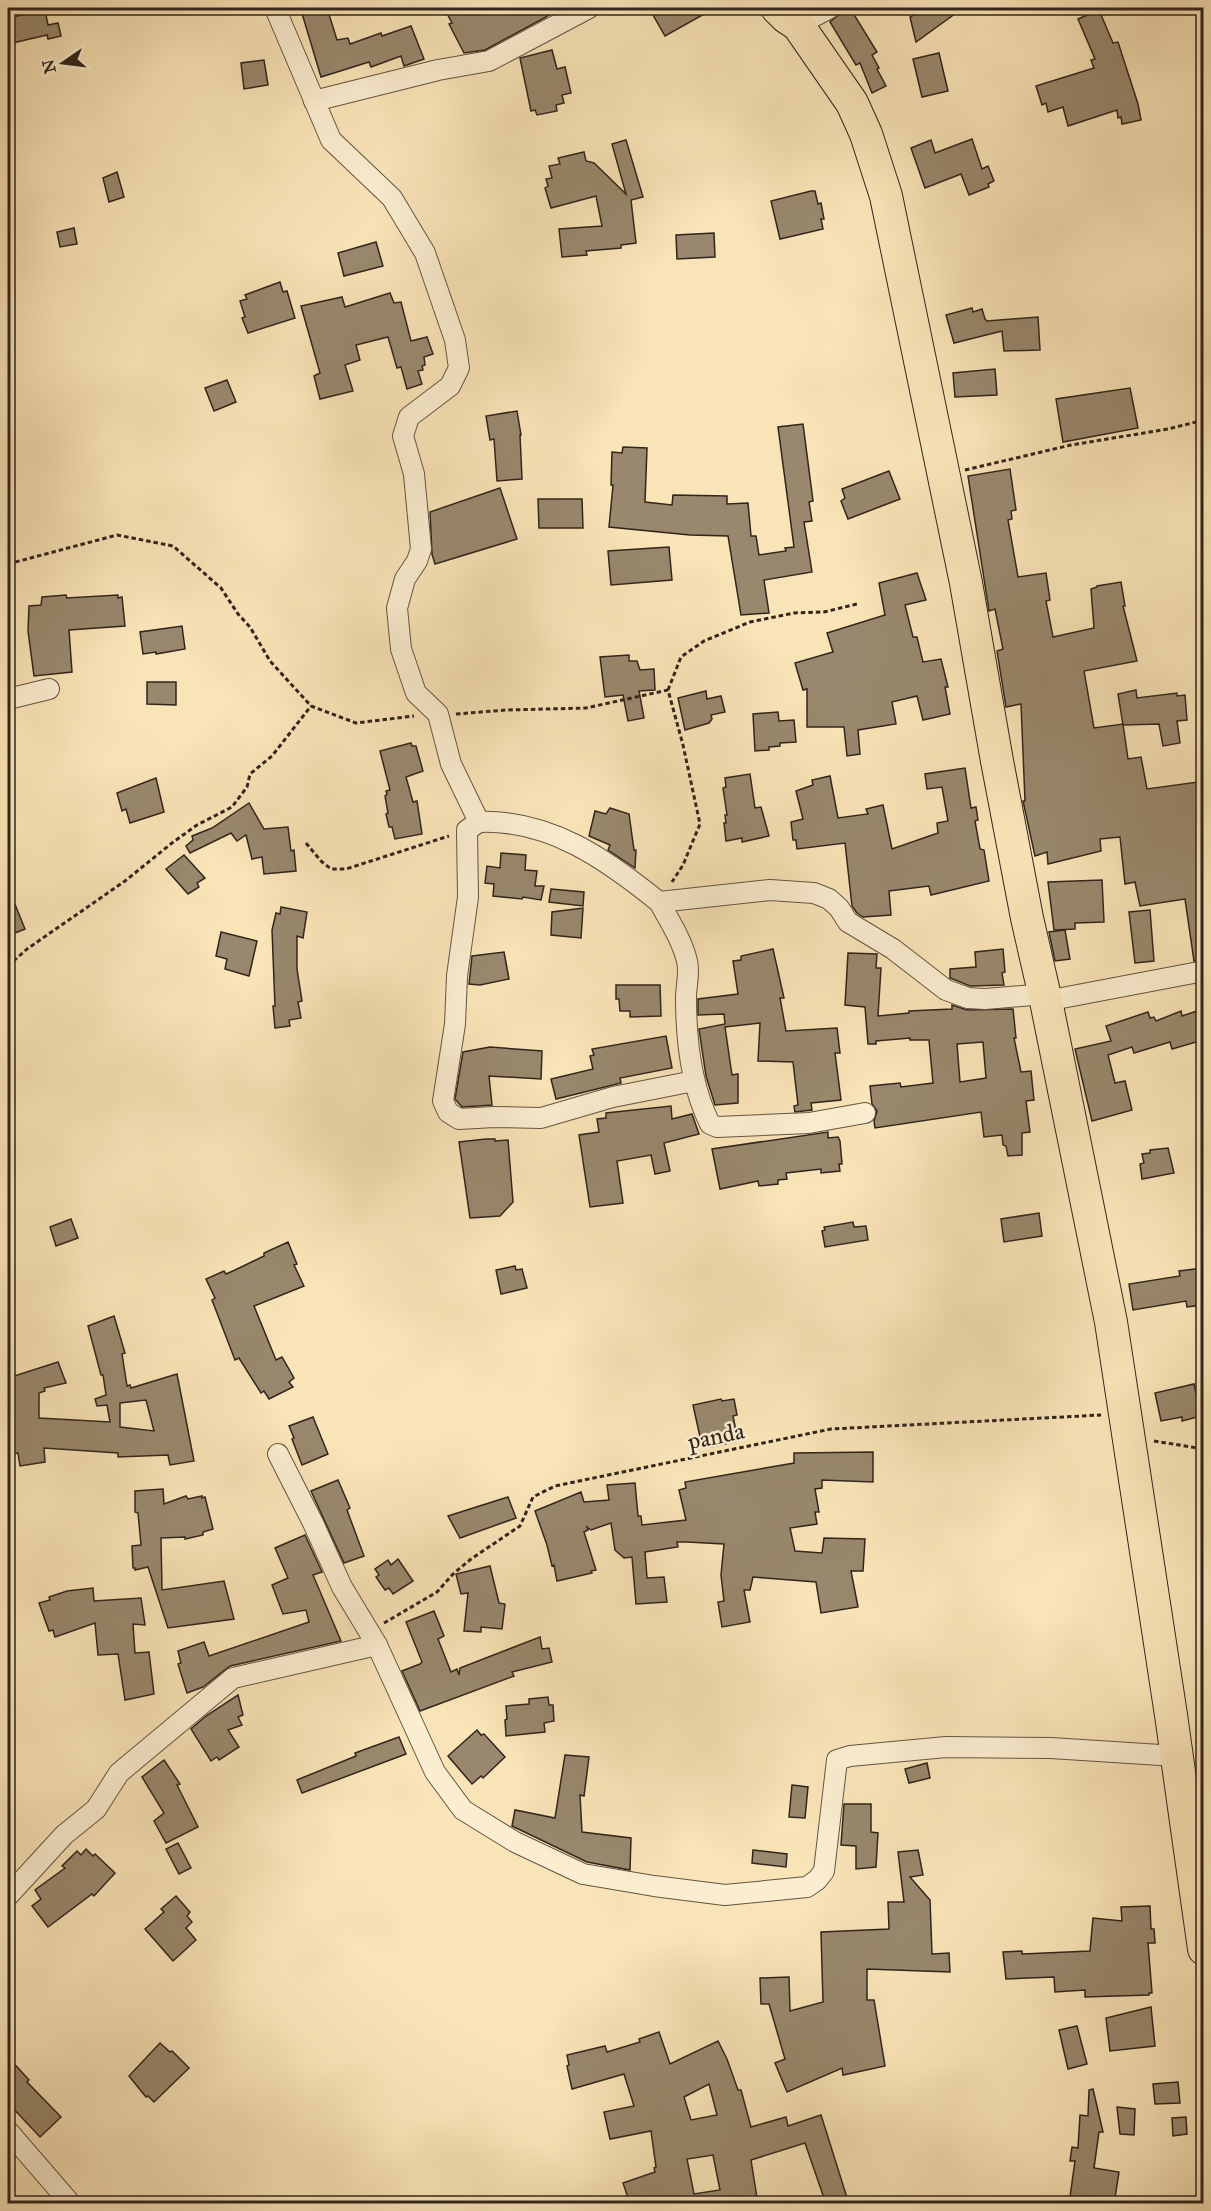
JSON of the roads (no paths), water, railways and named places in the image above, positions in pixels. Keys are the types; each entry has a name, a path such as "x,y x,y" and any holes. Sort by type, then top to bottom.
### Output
{"main road":[{"path":"788,16 852,103 866,134 886,196 966,584 996,761 1027,918 1111,1322 1203,1949"}],"street":[{"path":"275,8 302,67 331,140 392,198 425,253 455,340 459,368 450,386 409,417 404,436 414,474 421,549 417,561 405,579 397,608 401,650 416,693 438,714 451,764 473,826 468,897 457,976 455,1024 443,1101 448,1112 459,1119 541,1118 613,1097 694,1081"},
{"path":"314,101 438,70 489,61 589,8"},
{"path":"788,16 830,8"},
{"path":"8,699 49,689"},
{"path":"473,826 498,822 546,832 585,848 659,902 687,960 687,1032 694,1081 710,1124 717,1127 809,1123 865,1113"},
{"path":"659,902 770,890 814,893 829,899 839,908 848,922 893,949 946,990 968,998 1045,997 1203,971"},
{"path":"278,1454 342,1587 373,1638 435,1772 463,1810 515,1842 583,1874 725,1895 807,1887 817,1880 824,1870 837,1760 850,1755 946,1747 1051,1748 1176,1756"},
{"path":"8,1896 64,1835 96,1809 119,1773 233,1678 373,1638"},
{"path":"8,2131 71,2204"}]}
